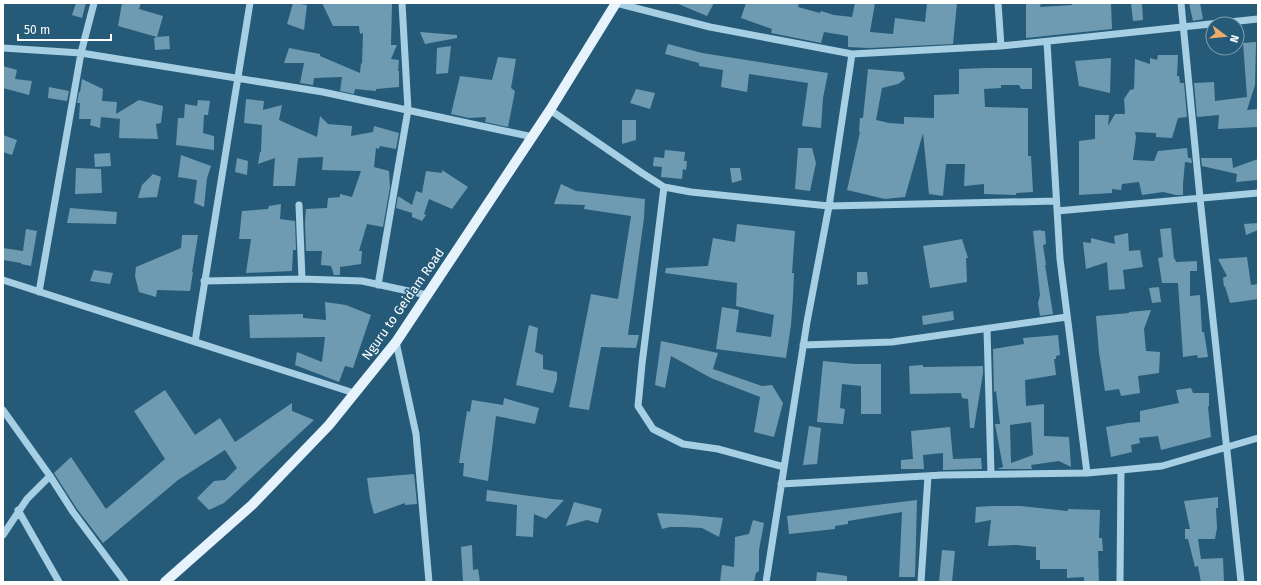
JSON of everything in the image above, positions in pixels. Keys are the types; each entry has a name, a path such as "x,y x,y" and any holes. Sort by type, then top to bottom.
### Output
{"main road":[{"name":"Nguru to Geidam Road","path":"165,582 252,505 329,425 396,342 550,110 616,3"}],"street":[{"path":"39,292 81,53 94,3"},
{"path":"194,342 250,3"},
{"path":"378,285 408,110 402,3"},
{"path":"616,3 710,27 852,54 1001,46 1258,19"},
{"path":"998,3 1001,46"},
{"path":"1181,3 1200,198 1241,582"},
{"path":"1047,42 1060,259 1087,473"},
{"path":"3,48 81,53 323,92 532,137"},
{"path":"766,582 803,345 829,206 852,54"},
{"path":"550,110 642,173 664,186 691,192 829,206 1056,202"},
{"path":"664,186 638,406 653,429 683,444 718,449 784,467"},
{"path":"1057,211 1258,193"},
{"path":"299,205 302,279"},
{"path":"204,281 302,279 362,281 427,295"},
{"path":"3,280 354,394"},
{"path":"803,345 892,342 1067,317"},
{"path":"987,329 990,474"},
{"path":"396,342 416,434 429,582"},
{"path":"3,410 50,476 73,512 125,582"},
{"path":"781,484 928,476 1087,473 1121,470 1162,466 1258,438"},
{"path":"1120,582 1121,470"},
{"path":"3,535 13,521 18,510 36,488 50,476"},
{"path":"921,582 928,476"},
{"path":"18,510 59,582"}],"building":[{"path":"76,3 86,3 82,18 72,15"},
{"path":"122,3 141,3 139,9 163,16 157,37 118,26"},
{"path":"293,3 307,5 304,30 287,24"},
{"path":"322,3 392,3 391,45 397,45 391,59 399,60 399,87 376,89 376,91 355,89 354,94 340,91 342,77 314,78 313,85 300,83 304,63 284,63 289,48 320,54 320,56 360,73 361,63 362,64 363,33 360,34 359,26 333,26"},
{"path":"676,3 714,3 707,16"},
{"path":"746,3 799,3 798,7 820,13 821,11 834,15 852,17 855,3 875,3 870,32 893,34 895,18 925,22 927,3 957,3 953,44 869,48 848,47 848,36 824,32 821,43 771,33 772,29 741,18"},
{"path":"1026,3 1041,3 1040,7 1072,5 1072,3 1111,3 1112,29 1026,38"},
{"path":"1131,3 1142,3 1143,20 1133,21"},
{"path":"1189,3 1200,3 1203,19 1193,21"},
{"path":"420,32 457,35 457,38 425,44"},
{"path":"169,36 170,49 155,50 154,38"},
{"path":"1256,42 1255,85 1247,110 1258,109 1258,127 1218,129 1219,115 1197,117 1194,83 1214,82 1215,101 1247,97 1244,56 1245,43"},
{"path":"668,44 702,53 828,73 823,98 821,128 802,126 808,83 749,74 747,92 721,87 723,70 699,66 699,63 665,54"},
{"path":"451,46 448,73 436,74 437,48"},
{"path":"1158,55 1178,55 1177,76 1179,76 1180,83 1184,83 1187,117 1178,118 1172,138 1156,137 1156,133 1135,132 1136,137 1133,160 1154,161 1158,151 1187,148 1188,158 1191,158 1192,163 1185,162 1183,195 1163,192 1142,195 1139,182 1122,184 1121,190 1112,189 1112,193 1079,195 1079,141 1095,139 1095,115 1109,115 1108,126 1115,114 1125,114 1124,99 1130,90 1134,89 1135,59 1150,64 1150,58 1157,60"},
{"path":"498,57 516,59 511,88 515,91 508,127 485,122 486,117 469,118 451,114 460,76 492,80"},
{"path":"1111,58 1110,93 1079,86 1075,61"},
{"path":"3,66 17,70 15,79 32,81 29,95 3,88"},
{"path":"1032,68 1032,89 1021,89 1019,85 1001,85 1001,88 984,89 985,107 1028,108 1028,156 1031,156 1033,192 1016,193 1016,195 984,194 984,184 964,186 965,164 946,164 943,196 929,194 923,133 905,197 885,199 847,190 860,132 860,118 863,118 868,69 903,72 905,79 898,84 882,88 876,120 904,124 904,117 934,118 934,95 959,94 959,69"},
{"path":"82,79 103,89 102,101 117,102 116,114 139,100 163,106 161,123 156,124 158,139 119,138 120,119 101,117 100,128 90,125 91,119 79,119 80,103 77,103"},
{"path":"49,87 69,91 67,101 48,98"},
{"path":"636,89 655,93 650,109 630,103"},
{"path":"246,99 264,101 263,110 282,105 279,120 317,137 320,116 328,124 352,126 351,136 373,132 374,126 399,133 396,149 380,146 379,149 376,148 374,167 389,171 390,187 383,227 367,224 359,251 362,251 361,264 340,267 340,275 334,275 331,266 321,265 322,251 306,251 305,223 306,209 327,208 328,198 340,197 340,194 352,197 361,171 322,170 323,157 298,158 295,186 273,186 275,158 258,164 261,152 262,125 244,123"},
{"path":"198,100 210,101 208,115 204,115 203,133 214,136 214,150 176,145 178,118 184,118 185,104 197,106"},
{"path":"622,120 636,120 636,140 622,144"},
{"path":"3,135 17,140 12,155 3,152"},
{"path":"798,148 812,148 816,163 810,191 795,189"},
{"path":"665,150 685,152 684,161 687,161 686,170 683,169 682,179 661,177 662,167 653,166 654,157 664,158"},
{"path":"110,153 111,166 95,167 94,154"},
{"path":"181,155 211,166 207,178 204,207 194,203 197,180 178,177"},
{"path":"237,158 248,161 247,175 235,172"},
{"path":"1201,158 1232,158 1233,168 1258,159 1258,180 1236,182 1237,174 1202,166"},
{"path":"76,168 101,169 102,193 75,194"},
{"path":"730,168 740,168 742,180 732,183"},
{"path":"442,170 468,187 452,209 429,199 424,214 426,215 422,221 412,217 412,213 396,208 398,196 412,205 416,191 422,193 426,171 442,173"},
{"path":"153,174 161,177 157,197 138,198 142,185"},
{"path":"561,184 576,191 645,199 644,218 628,335 639,335 636,348 601,347 589,410 569,407 591,294 618,299 631,216 584,209 585,205 554,204"},
{"path":"281,204 280,219 295,221 296,250 293,250 292,271 246,273 251,239 239,239 242,211 268,209 269,206"},
{"path":"70,208 117,212 116,224 67,223"},
{"path":"1258,223 1258,230 1246,235 1244,224"},
{"path":"737,224 795,231 792,273 794,273 793,297 791,325 786,358 716,349 722,307 739,310 736,332 771,337 774,315 736,306 737,283 665,273 666,268 708,266 713,238 735,242"},
{"path":"1171,228 1174,259 1176,262 1197,261 1197,271 1190,271 1190,296 1200,295 1202,332 1204,332 1208,357 1198,358 1197,355 1183,357 1178,283 1162,283 1158,258 1163,257 1160,229"},
{"path":"26,229 37,231 31,266 3,260 3,248 23,251"},
{"path":"1033,231 1045,231 1046,244 1043,245 1053,314 1040,316 1038,303 1040,295"},
{"path":"1128,233 1129,251 1140,250 1143,267 1123,270 1125,289 1109,290 1107,262 1086,269 1083,242 1091,243 1091,238 1115,244 1114,236"},
{"path":"182,235 198,235 190,291 157,290 156,297 139,292 135,276 136,267 181,248"},
{"path":"962,239 968,258 966,258 967,282 930,288 923,246"},
{"path":"1247,257 1251,285 1258,284 1258,299 1230,303 1225,286 1224,287 1223,278 1227,276 1218,259"},
{"path":"94,270 113,273 110,284 90,281"},
{"path":"857,272 867,272 868,284 857,285"},
{"path":"1159,287 1161,302 1152,303 1149,288"},
{"path":"325,302 346,305 371,315 353,368 345,366 339,382 295,365 297,352 322,362 325,337 250,338 249,315 303,314 303,318 326,320"},
{"path":"1151,310 1144,329 1146,351 1160,352 1159,373 1138,376 1140,393 1121,396 1119,389 1105,391 1099,353 1096,316"},
{"path":"953,311 954,320 923,325 922,316"},
{"path":"529,325 538,328 535,352 543,355 543,369 557,372 557,380 553,393 516,385"},
{"path":"1058,335 1060,355 1056,356 1056,359 1054,359 1056,375 1025,380 1026,406 1044,404 1044,436 1069,437 1071,467 1059,461 1031,465 1032,469 997,469 1003,467 995,424 1000,424 996,391 994,392 993,349 1024,344 1023,338","holes":["1031,422 1033,455 1011,463 1010,425"]},
{"path":"661,341 718,353 713,369 762,386 772,385 783,403 774,437 754,432 760,397 711,378 671,356 665,388 655,385"},
{"path":"823,361 854,364 881,364 881,414 861,414 861,386 842,384 840,408 845,409 843,424 817,422"},
{"path":"923,365 923,367 983,366 974,428 970,428 968,399 962,398 961,393 910,394 909,366"},
{"path":"1191,388 1193,393 1209,393 1208,407 1211,437 1161,450 1158,436 1139,438 1140,443 1131,445 1132,452 1111,457 1106,427 1140,422 1140,411 1179,403 1176,390"},
{"path":"165,390 195,435 220,418 235,442 292,403 292,411 314,420 224,503 209,510 197,498 214,481 225,480 237,468 225,450 178,480 103,543 77,509 54,473 71,457 106,509 165,459 134,411"},
{"path":"504,398 539,408 535,424 496,416 488,481 463,476 464,463 459,463 467,411 470,412 472,400 503,405"},
{"path":"809,426 821,428 817,464 803,465"},
{"path":"950,427 953,459 981,458 982,469 943,470 943,453 923,455 924,469 901,469 901,460 913,459 911,431"},
{"path":"414,474 417,504 405,505 405,503 374,514 367,478"},
{"path":"487,490 564,500 546,519 534,514 533,537 516,536 517,505 486,501"},
{"path":"1218,497 1218,508 1216,508 1217,528 1215,539 1198,539 1201,559 1223,558 1224,582 1201,582 1198,566 1195,567 1188,539 1185,539 1185,529 1190,529 1184,501"},
{"path":"917,500 915,577 899,577 902,512 848,521 848,524 835,526 835,529 789,534 787,516"},
{"path":"574,502 602,509 598,523 587,520 566,526"},
{"path":"1020,506 1068,511 1068,509 1100,510 1099,538 1102,538 1103,551 1098,551 1099,582 1084,582 1084,577 1067,578 1067,569 1040,569 1040,560 1036,560 1036,547 1017,545 988,546 991,520 975,523 976,507"},
{"path":"657,513 723,518 719,537 702,528 670,527 662,529"},
{"path":"753,520 764,523 759,550 759,571 756,573 754,582 720,582 722,565 734,567 735,537 749,534"},
{"path":"472,545 473,570 478,569 480,582 463,582 461,547"},
{"path":"942,550 955,551 952,582 939,582"},
{"path":"817,572 847,576 847,582 816,582"}]}
